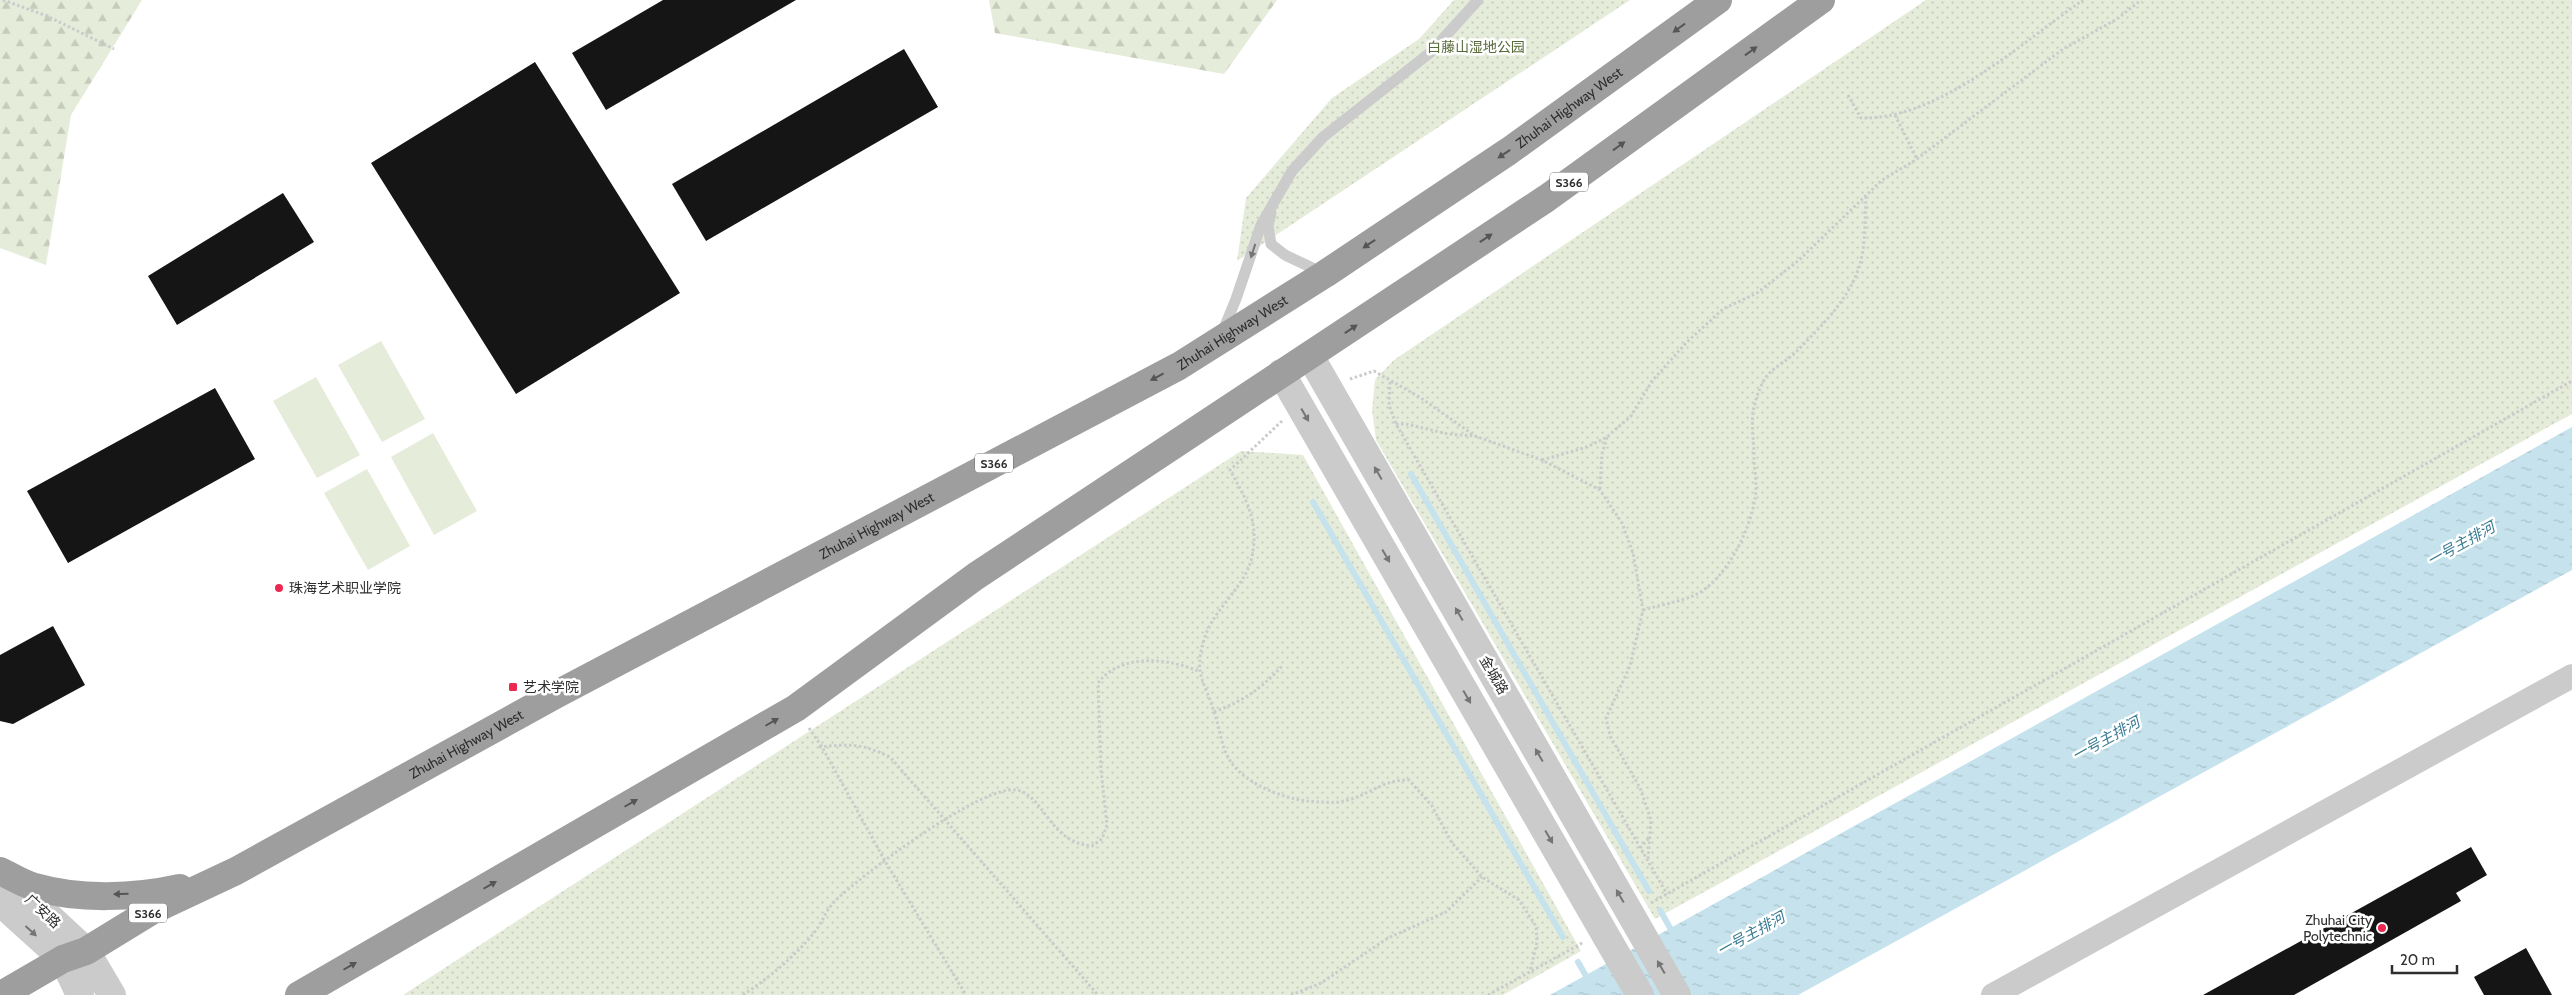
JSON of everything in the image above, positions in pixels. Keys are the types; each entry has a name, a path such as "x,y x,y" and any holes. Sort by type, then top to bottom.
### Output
{"highway":[{"name":"Zhuhai Highway West","path":"1,995 153,910 236,871 566,690 1179,366 1324,274 1509,151 1718,0"},
{"name":"S366","path":"303,993 796,708 976,576 1547,198 1821,0"},
{"path":"0,871 34,887 64,893 154,894 236,871"}],"street":[{"name":"金城路","path":"1310,356 1677,995"},
{"path":"1281,373 1640,995"},
{"path":"1993,995 2572,676"},
{"name":"广安路","path":"0,871 74,955"},
{"name":"广安路","path":"0,902 74,955"},
{"path":"74,955 80,995"},
{"path":"74,955 112,995"}],"lane":[{"path":"1218,341 1236,299 1260,225 1292,171 1323,137 1431,52 1478,0"},
{"path":"1272,206 1268,226 1271,244 1284,255 1324,274"}],"path":[{"path":"3,0 46,16 114,49"},
{"path":"1848,95 1861,118 1880,119 1938,100 2083,0"},
{"path":"1542,460 1587,447 1607,437 1630,416 1652,381 1686,343 1723,309 1757,293 1798,261 1882,180 1917,159 2063,49 2117,19 2141,0"},
{"path":"1895,115 1917,159"},
{"path":"1643,610 1695,595 1719,575 1749,527 1755,497 1751,425 1756,397 1767,374 1794,354 1848,292 1862,254 1866,195"},
{"path":"1374,371 1390,382 1421,398 1476,436 1542,460 1600,490 1622,523 1633,553 1643,610 1630,666 1606,718 1610,736 1640,788 1652,820 1648,860"},
{"path":"1630,914 2572,381"},
{"path":"1390,382 1390,405 1396,424 1667,894"},
{"path":"1299,405 1230,470 1250,504 1255,532 1253,554 1240,585 1204,638 1198,671 1231,762 1252,780 1273,793 1330,803 1350,800 1398,779 1409,780 1432,806 1452,843 1482,877 1519,900 1536,926 1538,942 1530,972"},
{"path":"1396,424 1406,424 1448,434 1476,436"},
{"path":"1600,490 1602,454 1607,437"},
{"path":"743,995 768,979 796,954 816,930 832,903 852,885 965,806 997,792 1016,790 1027,795 1066,839 1078,845 1092,846 1102,839 1107,825 1101,770 1098,683 1106,671 1122,664 1163,661 1180,664 1198,671"},
{"path":"1214,712 1243,700 1263,687 1282,665"},
{"path":"796,708 966,995"},
{"path":"820,747 846,744 869,747 890,757 1098,995"},
{"path":"1640,848 1650,836"},
{"path":"1291,995 1321,983 1388,938 1446,912 1482,877"},
{"path":"1488,995 1530,972 1610,943"}],"green space":[{"path":"0,0 142,0 71,115 46,265 0,248"},
{"path":"989,0 1277,0 1224,74 995,33"},
{"name":"白藤山湿地公园","path":"1454,0 1630,0 1237,261 1246,198 1332,98 1419,39"},
{"path":"1926,0 2572,0 2572,414 1655,919 1376,440 1372,410 1375,380 1394,360"},
{"path":"381,341 425,419 382,442 338,365"},
{"path":"316,377 360,455 317,478 273,401"},
{"path":"433,433 477,511 434,535 391,457"},
{"path":"1241,451 1303,455 1581,951 1503,995 403,995"},
{"path":"367,469 410,546 368,570 324,493"}],"water":[{"name":"一号主排河","path":"2572,427 2572,570 1798,995 1550,995"}],"building":[{"path":"663,0 796,0 606,110 572,53"},
{"path":"904,49 938,107 706,241 672,184"},
{"path":"535,62 680,293 516,394 371,163"},
{"path":"283,193 314,242 177,325 148,276"},
{"path":"215,388 255,459 68,563 27,491"},
{"path":"53,626 85,685 13,724 0,721 0,655"},
{"path":"2471,847 2487,875 2456,893 2461,901 2294,995 2203,995"},
{"path":"2526,948 2552,995 2484,995 2474,977"}],"waterway":[{"path":"1411,474 1649,891"},
{"path":"1313,502 1563,937"},
{"path":"1660,910 1674,935"},
{"path":"1578,962 1597,995"}],"place":[{"name":"珠海艺术职业学院","path":"279,588"},
{"name":"艺术学院","path":"513,687"},
{"name":"Zhuhai City Polytechnic","path":"2382,928"}]}
